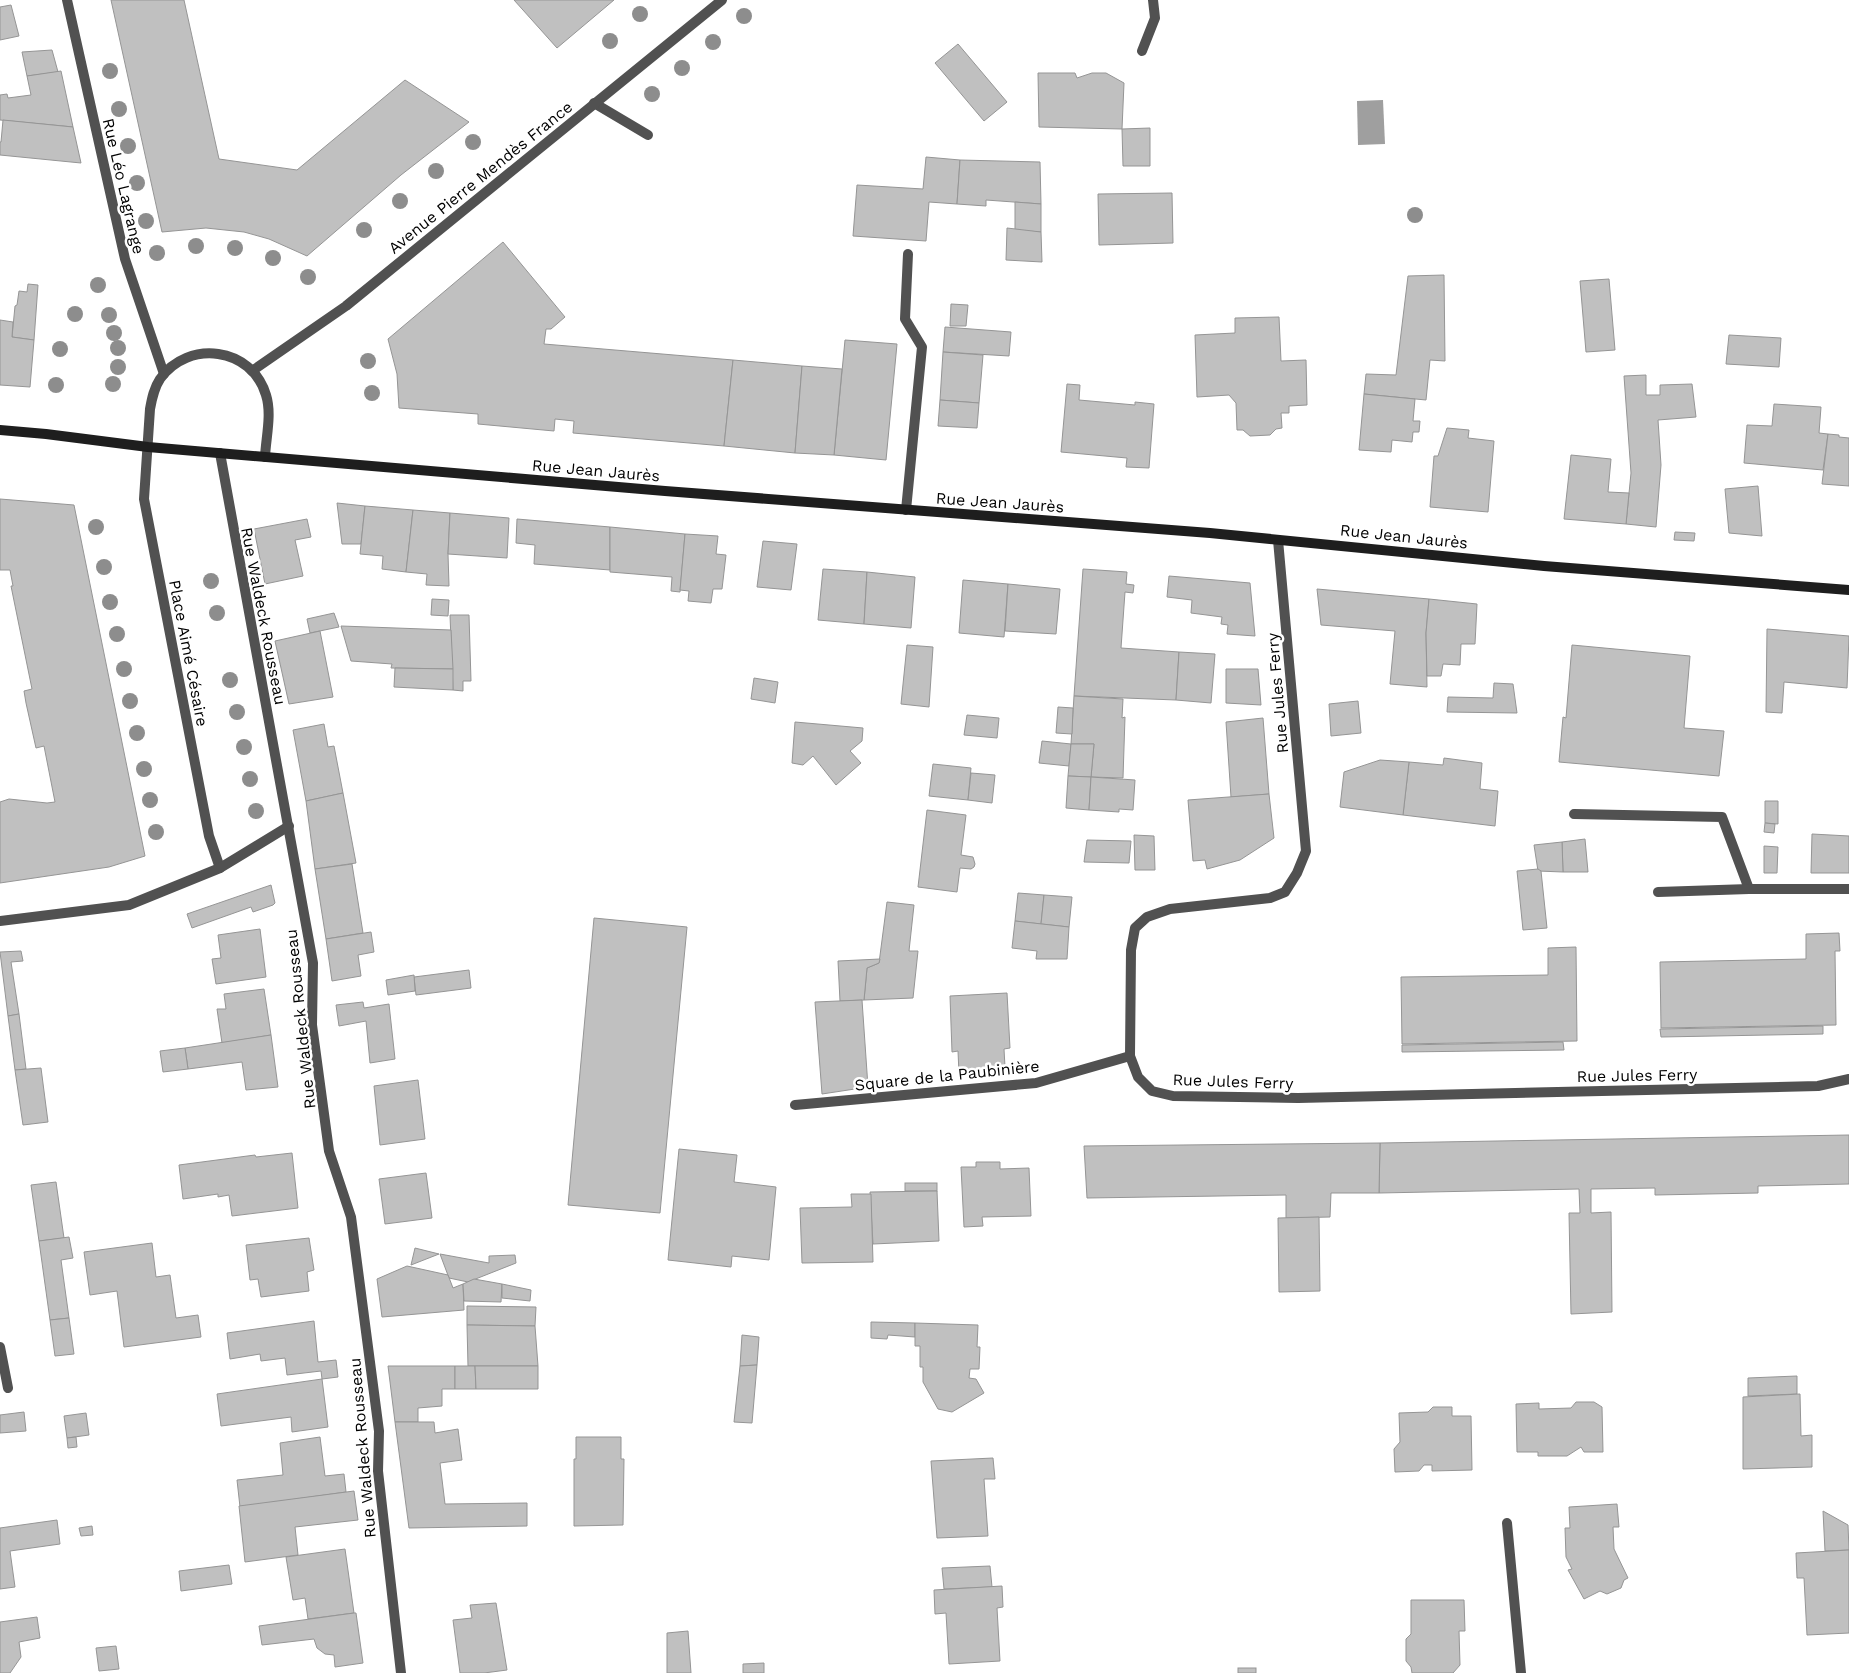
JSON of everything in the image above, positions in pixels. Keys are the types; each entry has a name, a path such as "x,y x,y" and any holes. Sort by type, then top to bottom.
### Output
{"main road":[{"name":"Rue Jean Jaurès","path":"0,430 265,457 906,510 1210,532 1278,540 1363,546 1544,566 1849,590"}],"street":[{"name":"Rue Léo Lagrange","path":"67,0 124,259 164,374"},
{"name":"Avenue Pierre Mendès France","path":"252,371 346,306 722,0"},
{"path":"1142,51 1155,18 1153,0"},
{"path":"594,103 648,134"},
{"path":"906,510 922,347 905,319 908,254"},
{"path":"149,444 152,396 159,380 181,360 193,355 211,352 230,356 240,361 252,371 263,386 268,405 265,457"},
{"name":"Place Aimé Césaire","path":"149,444 144,499 209,836 220,868"},
{"name":"Rue Waldeck Rousseau","path":"220,453 289,826 312,963 312,1025 329,1151 351,1217 380,1431 378,1471 401,1673"},
{"name":"Rue Jules Ferry","path":"1278,540 1306,851 1297,873 1286,892 1270,898 1170,909 1147,917 1135,928 1131,950 1130,1056 1138,1077 1152,1091 1173,1096 1298,1098 1818,1086 1849,1079"},
{"path":"1574,814 1722,817 1749,889"},
{"path":"0,921 128,905 220,868 289,826"},
{"path":"1658,892 1749,889 1849,889"},
{"name":"Square de la Paubinière","path":"795,1105 1036,1083 1130,1056"},
{"path":"0,1346 8,1388"},
{"path":"1507,1524 1521,1673"}],"shaded area":[{"path":"1383,100 1385,144 1358,145 1357,101"}],"building":[{"path":"111,0 184,0 219,159 297,170 405,80 469,122 401,175 307,256 269,239 244,232 206,228 162,232"},
{"path":"514,0 614,0 557,48"},
{"path":"11,5 19,36 0,40 0,7"},
{"path":"958,44 1007,102 984,121 935,63"},
{"path":"52,50 58,72 27,76 22,52"},
{"path":"61,71 73,127 0,120 0,95 7,94 8,98 31,95 27,76"},
{"path":"1038,73 1075,73 1077,78 1092,73 1106,73 1124,83 1122,129 1039,127"},
{"path":"3,120 73,127 81,163 0,155"},
{"path":"1150,128 1150,166 1123,166 1122,129"},
{"path":"926,157 960,160 957,204 929,202 926,241 853,236 857,185 923,189"},
{"path":"960,160 1040,162 1041,204 986,200 986,206 957,204"},
{"path":"1172,193 1173,243 1099,245 1098,194"},
{"path":"1015,202 1041,204 1041,232 1015,230"},
{"path":"1007,228 1041,232 1042,262 1006,260"},
{"path":"503,242 565,317 551,329 546,329 544,344 733,360 724,446 573,433 574,421 555,419 554,431 478,424 478,414 399,408 397,374 388,339"},
{"path":"1444,275 1445,361 1430,360 1426,400 1364,394 1366,374 1396,375 1408,276"},
{"path":"1609,279 1615,350 1586,352 1580,281"},
{"path":"28,284 38,285 34,340 12,337 15,306 17,305 19,291 27,292"},
{"path":"951,304 968,305 966,326 950,326"},
{"path":"1279,317 1281,361 1306,360 1307,405 1289,406 1289,413 1281,413 1282,428 1276,429 1270,435 1250,436 1243,430 1237,430 1236,403 1229,395 1197,397 1195,335 1235,333 1235,318"},
{"path":"0,320 13,322 12,337 34,340 30,387 0,385"},
{"path":"945,327 1011,332 1009,356 943,352"},
{"path":"1729,335 1781,338 1779,367 1726,364"},
{"path":"845,340 897,344 886,460 834,455"},
{"path":"943,352 983,355 979,403 940,400"},
{"path":"733,360 802,366 795,453 724,446"},
{"path":"802,366 842,369 834,455 795,453"},
{"path":"1646,375 1646,395 1660,395 1660,385 1692,384 1696,417 1658,420 1661,465 1656,527 1626,524 1631,473 1624,376"},
{"path":"1067,384 1080,385 1079,400 1135,405 1135,402 1154,404 1149,468 1126,467 1127,458 1061,452"},
{"path":"1364,394 1415,399 1413,421 1420,421 1419,432 1413,432 1412,442 1392,440 1391,452 1359,450"},
{"path":"940,400 979,403 977,428 938,426"},
{"path":"1774,404 1821,407 1819,433 1828,434 1823,470 1744,463 1747,425 1772,426"},
{"path":"1447,428 1469,430 1468,438 1494,441 1488,512 1430,507 1434,456 1438,456"},
{"path":"1828,434 1849,438 1849,486 1822,484"},
{"path":"1571,455 1611,459 1608,492 1629,493 1626,524 1564,519"},
{"path":"1758,486 1762,536 1729,533 1725,489"},
{"path":"0,499 74,505 145,856 109,867 0,883 0,802 9,799 47,803 55,802 44,746 36,748 26,703 24,691 32,689 11,586 13,586 10,570 0,570"},
{"path":"337,503 365,506 361,544 342,544"},
{"path":"365,506 413,510 406,572 382,569 383,556 360,554"},
{"path":"413,510 450,513 449,586 426,585 427,574 406,572"},
{"path":"450,513 509,518 507,558 448,554"},
{"path":"307,519 311,537 295,540 303,576 265,584 254,529"},
{"path":"517,519 610,527 610,570 534,564 535,545 516,543"},
{"path":"610,527 685,534 680,592 671,591 672,577 610,572"},
{"path":"1675,532 1695,533 1694,541 1674,540"},
{"path":"685,534 718,536 716,554 726,555 722,589 713,589 711,603 688,601 689,591 680,590"},
{"path":"763,541 797,544 791,590 757,587"},
{"path":"823,569 867,572 864,624 818,620"},
{"path":"1083,569 1127,572 1126,584 1134,585 1133,593 1125,592 1121,648 1179,652 1176,700 1074,696"},
{"path":"867,572 915,577 911,628 864,624"},
{"path":"1169,576 1250,583 1255,636 1227,634 1228,625 1221,624 1222,617 1191,613 1192,600 1167,597"},
{"path":"963,580 1008,584 1004,637 959,633"},
{"path":"1008,584 1060,589 1056,634 1005,631"},
{"path":"1317,589 1429,599 1426,633 1427,687 1390,684 1395,631 1321,625"},
{"path":"432,599 449,600 448,616 431,615"},
{"path":"1429,599 1477,604 1475,644 1461,644 1460,665 1443,664 1441,676 1427,676 1426,633"},
{"path":"334,613 339,627 310,633 307,619"},
{"path":"450,615 469,615 471,681 463,681 463,691 453,690"},
{"path":"341,626 451,630 453,669 391,668 392,664 351,661"},
{"path":"1767,629 1849,636 1847,688 1784,682 1782,713 1766,712"},
{"path":"320,631 333,697 289,704 275,641"},
{"path":"907,645 933,647 929,707 901,704"},
{"path":"1572,645 1690,656 1684,728 1724,731 1719,776 1559,762 1563,717 1566,718"},
{"path":"1179,652 1215,654 1211,703 1176,700"},
{"path":"395,668 453,669 453,690 394,687"},
{"path":"1226,669 1258,669 1261,705 1226,703"},
{"path":"754,678 778,682 775,703 751,699"},
{"path":"1494,683 1513,684 1517,713 1447,712 1448,697 1493,698"},
{"path":"1074,696 1123,699 1122,718 1125,717 1123,778 1091,777 1094,744 1071,744"},
{"path":"1358,701 1361,733 1331,736 1329,704"},
{"path":"1058,707 1073,708 1072,734 1056,733"},
{"path":"967,715 999,718 997,738 964,735"},
{"path":"1263,718 1269,794 1231,797 1226,722"},
{"path":"795,722 863,728 862,741 850,751 861,763 836,785 813,756 803,765 792,763"},
{"path":"324,724 328,747 334,746 343,793 306,801 293,730"},
{"path":"1042,741 1071,744 1069,766 1039,763"},
{"path":"1071,744 1094,744 1091,777 1068,776"},
{"path":"1444,758 1482,763 1480,789 1498,791 1495,826 1403,815 1409,762 1443,765"},
{"path":"1380,760 1409,762 1403,815 1340,807 1344,772"},
{"path":"933,764 971,768 968,800 929,796"},
{"path":"971,773 995,775 992,803 968,800"},
{"path":"1068,776 1091,777 1089,810 1066,808"},
{"path":"1091,777 1135,780 1133,810 1119,809 1119,812 1089,810"},
{"path":"343,793 356,863 315,869 306,801"},
{"path":"1269,794 1274,838 1240,860 1207,869 1205,860 1193,861 1188,800"},
{"path":"1765,801 1778,801 1778,824 1765,823"},
{"path":"927,810 966,815 961,855 973,857 975,864 971,869 960,868 957,892 918,887"},
{"path":"1765,823 1775,824 1774,833 1764,832"},
{"path":"1812,834 1849,836 1849,873 1811,873"},
{"path":"1134,835 1154,836 1155,870 1135,870"},
{"path":"1585,839 1588,872 1563,872 1562,842"},
{"path":"1087,840 1131,841 1129,863 1084,862"},
{"path":"1562,842 1563,872 1538,871 1534,845"},
{"path":"1764,846 1778,847 1777,873 1764,873"},
{"path":"352,864 363,933 326,939 315,869"},
{"path":"1538,869 1541,871 1547,928 1523,930 1517,871"},
{"path":"271,885 275,903 273,905 253,912 251,907 192,928 187,914"},
{"path":"1018,893 1044,895 1041,924 1015,921"},
{"path":"1044,895 1072,897 1069,927 1041,924"},
{"path":"887,902 914,905 909,951 918,951 913,998 864,1000 867,968 879,963"},
{"path":"594,918 687,927 660,1213 568,1205"},
{"path":"1015,921 1069,927 1067,959 1036,959 1037,951 1012,948"},
{"path":"260,929 266,977 216,984 212,959 221,958 218,935"},
{"path":"371,932 374,952 358,955 361,976 332,981 326,939"},
{"path":"1839,933 1840,951 1835,951 1836,1025 1661,1028 1660,962 1806,959 1806,934"},
{"path":"1576,947 1577,1041 1402,1044 1401,977 1548,975 1548,948"},
{"path":"21,951 23,961 11,962 19,1014 8,1016 0,952"},
{"path":"880,959 879,963 867,968 864,1000 840,1001 838,961"},
{"path":"469,970 471,988 416,995 414,977"},
{"path":"414,975 415,991 388,995 386,980"},
{"path":"264,989 271,1035 222,1043 217,1009 226,1009 224,994"},
{"path":"1007,993 1010,1048 1004,1049 1005,1067 959,1074 958,1051 952,1052 950,996"},
{"path":"862,1000 868,1087 822,1094 815,1002"},
{"path":"363,1002 364,1008 389,1004 395,1059 370,1063 366,1021 339,1026 336,1005"},
{"path":"19,1014 26,1069 15,1070 8,1016"},
{"path":"1823,1026 1823,1034 1661,1037 1660,1029"},
{"path":"271,1035 278,1087 246,1090 242,1062 188,1069 185,1048"},
{"path":"1563,1042 1564,1050 1402,1052 1402,1045"},
{"path":"185,1048 188,1069 163,1072 160,1051"},
{"path":"41,1068 48,1122 23,1125 15,1070"},
{"path":"418,1080 425,1139 380,1145 374,1086"},
{"path":"1849,1135 1849,1184 1758,1186 1758,1193 1655,1195 1655,1188 1591,1189 1591,1213 1611,1212 1612,1312 1571,1314 1569,1213 1580,1213 1579,1189 1379,1193 1380,1143"},
{"path":"1380,1143 1379,1193 1331,1193 1330,1217 1286,1218 1286,1195 1087,1198 1084,1146"},
{"path":"679,1149 737,1155 734,1182 776,1187 769,1260 732,1256 731,1267 668,1260"},
{"path":"292,1153 298,1208 232,1216 229,1195 218,1197 218,1194 183,1199 179,1165 255,1155 256,1157"},
{"path":"976,1162 1000,1162 1000,1169 1029,1168 1031,1216 982,1217 983,1226 964,1227 961,1167 976,1167"},
{"path":"426,1173 432,1218 385,1224 379,1179"},
{"path":"56,1182 64,1238 39,1241 31,1185"},
{"path":"905,1183 937,1183 937,1191 905,1191"},
{"path":"937,1191 939,1241 873,1244 870,1192"},
{"path":"851,1194 871,1194 873,1262 802,1263 800,1208 852,1207"},
{"path":"1319,1217 1320,1291 1279,1292 1278,1218"},
{"path":"69,1237 73,1258 61,1260 69,1318 50,1320 39,1241"},
{"path":"309,1238 314,1270 307,1272 309,1291 261,1297 258,1279 250,1280 246,1245"},
{"path":"152,1243 156,1277 170,1275 176,1318 198,1315 201,1337 124,1347 117,1291 90,1295 84,1252"},
{"path":"415,1248 439,1254 411,1265"},
{"path":"440,1254 489,1263 489,1256 515,1255 516,1263 468,1282 449,1278"},
{"path":"407,1266 448,1275 453,1288 463,1284 464,1310 382,1317 377,1279"},
{"path":"474,1279 502,1284 501,1302 464,1301 463,1284"},
{"path":"502,1284 531,1290 530,1301 502,1298"},
{"path":"467,1306 536,1307 535,1326 467,1325"},
{"path":"69,1318 74,1354 55,1356 50,1320"},
{"path":"314,1321 318,1362 336,1360 338,1377 322,1379 321,1371 287,1375 285,1358 261,1361 260,1354 230,1359 227,1333"},
{"path":"871,1322 915,1323 915,1337 888,1335 887,1339 871,1338"},
{"path":"915,1323 978,1325 979,1369 970,1369 969,1378 976,1379 984,1393 952,1412 938,1409 923,1382 923,1367 920,1367 920,1346 915,1346"},
{"path":"467,1325 535,1326 538,1366 468,1366"},
{"path":"742,1335 759,1337 757,1365 740,1366"},
{"path":"757,1365 752,1423 734,1422 740,1366"},
{"path":"388,1366 455,1366 455,1389 442,1389 442,1406 418,1408 418,1422 395,1422"},
{"path":"455,1366 475,1366 476,1389 455,1389"},
{"path":"475,1366 538,1366 538,1389 476,1389"},
{"path":"1797,1376 1797,1394 1748,1396 1748,1378"},
{"path":"322,1379 328,1427 292,1432 291,1417 221,1426 217,1394"},
{"path":"1800,1394 1801,1436 1812,1435 1812,1467 1743,1469 1743,1397"},
{"path":"1576,1402 1594,1402 1602,1407 1603,1452 1584,1452 1581,1447 1567,1456 1538,1456 1538,1452 1517,1452 1516,1404 1539,1403 1539,1409 1571,1408"},
{"path":"1433,1407 1452,1407 1452,1416 1471,1416 1472,1470 1432,1471 1432,1465 1424,1465 1419,1471 1395,1472 1394,1449 1400,1442 1399,1413 1428,1412"},
{"path":"24,1412 26,1431 0,1433 0,1415"},
{"path":"86,1413 89,1435 67,1438 64,1416"},
{"path":"395,1422 434,1422 435,1433 458,1429 462,1460 440,1463 445,1504 527,1503 527,1526 409,1528"},
{"path":"76,1437 77,1447 68,1448 67,1438"},
{"path":"320,1437 325,1476 344,1474 346,1492 240,1507 237,1480 283,1475 280,1443"},
{"path":"576,1437 621,1437 621,1459 624,1459 623,1525 574,1526 574,1459 576,1459"},
{"path":"993,1458 995,1479 984,1479 988,1536 937,1538 931,1461"},
{"path":"354,1491 358,1520 295,1527 298,1555 245,1562 239,1506"},
{"path":"1617,1504 1619,1527 1613,1527 1614,1549 1628,1578 1624,1580 1621,1588 1607,1594 1600,1591 1584,1599 1568,1570 1572,1569 1566,1557 1565,1528 1570,1528 1569,1507"},
{"path":"1823,1511 1848,1525 1849,1550 1825,1551"},
{"path":"57,1520 60,1544 10,1551 15,1587 0,1589 0,1528"},
{"path":"92,1526 93,1535 81,1536 79,1528"},
{"path":"345,1549 354,1613 308,1619 305,1598 293,1600 286,1557"},
{"path":"1849,1550 1849,1633 1807,1635 1804,1578 1797,1578 1796,1553"},
{"path":"229,1565 232,1584 181,1591 179,1571"},
{"path":"990,1566 992,1587 944,1589 942,1568"},
{"path":"1002,1586 1003,1607 997,1608 1000,1661 949,1664 946,1613 935,1614 934,1590"},
{"path":"1411,1600 1464,1600 1465,1631 1459,1631 1460,1665 1453,1673 1412,1673 1411,1667 1406,1661 1406,1639 1411,1634"},
{"path":"496,1603 507,1670 484,1673 460,1673 453,1620 472,1618 470,1605"},
{"path":"356,1613 363,1663 335,1667 334,1655 325,1654 317,1648 314,1639 262,1645 259,1626"},
{"path":"37,1617 40,1638 19,1642 21,1657 10,1673 0,1673 0,1622"},
{"path":"688,1631 691,1673 667,1673 667,1633"},
{"path":"116,1646 119,1669 99,1671 96,1648"},
{"path":"764,1663 764,1673 743,1673 743,1664"},
{"path":"1238,1668 1256,1668 1256,1673 1238,1673"}]}
